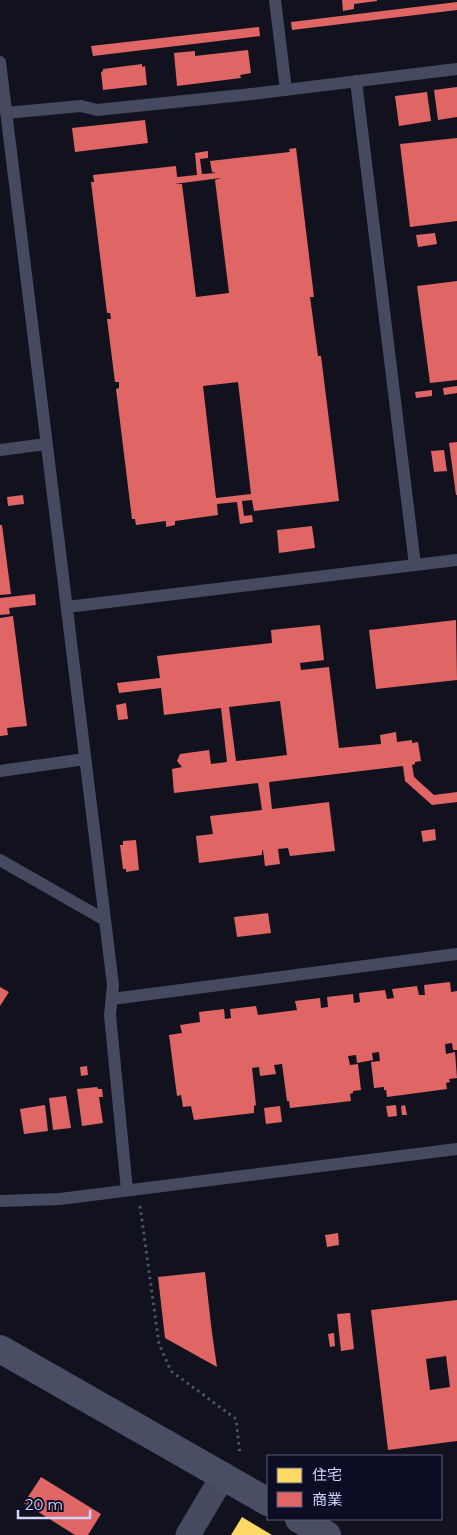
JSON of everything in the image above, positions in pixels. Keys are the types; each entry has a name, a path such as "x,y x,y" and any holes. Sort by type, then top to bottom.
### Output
{"street":[{"path":"0,1348 232,1469 267,1501"},
{"path":"188,1535 232,1469"},
{"path":"300,1520 328,1535"}],"lane":[{"path":"275,0 286,90"},
{"path":"0,62 113,986 110,1015 127,1190"},
{"path":"6,114 81,106 97,110 286,90 457,69"},
{"path":"356,81 415,565"},
{"path":"0,450 46,444"},
{"path":"67,607 457,560"},
{"path":"0,771 85,759"},
{"path":"0,860 105,920"},
{"path":"112,998 457,954"},
{"path":"0,1201 60,1199 457,1149"}],"path":[{"path":"140,1206 159,1344 171,1371 236,1419 232,1469"}],"building: 住宅":[{"path":"242,1517 272,1535 231,1535"}],"building: 商業":[{"path":"342,0 377,1 354,4 354,9 343,11"},
{"path":"457,2 457,10 292,30 291,22"},
{"path":"259,27 260,36 93,56 91,46"},
{"path":"248,50 251,73 240,75 241,78 177,86 174,53 195,51 195,56"},
{"path":"142,64 142,67 145,66 147,85 103,90 101,72 103,69"},
{"path":"457,87 457,117 438,120 434,90"},
{"path":"427,92 431,121 399,126 395,96"},
{"path":"145,120 148,143 75,152 72,128"},
{"path":"457,138 457,221 410,227 400,144"},
{"path":"296,148 314,297 310,297 318,356 321,356 339,501 254,511 252,500 242,501 244,516 252,515 253,522 240,524 237,502 217,504 218,515 175,521 175,525 166,527 166,521 136,525 135,519 132,519 116,389 119,388 119,382 115,382 107,319 111,319 110,313 107,313 91,182 94,182 93,175 176,166 177,177 197,175 195,153 208,151 208,158 200,159 202,174 216,173 212,172 210,161 290,152 289,149","holes":["221,178 215,180 229,293 196,297 182,184 174,184","238,382 251,494 216,498 203,386"]},
{"path":"435,233 437,244 418,247 416,235"},
{"path":"457,281 457,380 430,383 417,286"},
{"path":"457,386 457,393 444,395 443,388"},
{"path":"432,390 432,396 416,398 415,392"},
{"path":"457,442 457,495 456,495 449,443"},
{"path":"444,450 447,471 434,472 431,451"},
{"path":"23,495 24,504 8,506 7,497"},
{"path":"0,525 2,525 11,594 0,595"},
{"path":"312,526 315,548 279,553 277,530"},
{"path":"35,594 36,605 9,608 10,614 0,615 0,598"},
{"path":"13,616 27,726 7,728 8,735 0,736 0,618"},
{"path":"456,620 457,680 376,689 369,630"},
{"path":"320,625 324,660 300,663 301,670 329,667 339,748 381,744 380,735 396,732 397,742 412,740 412,743 418,742 421,761 415,762 412,765 414,777 434,795 457,792 457,802 432,805 405,781 403,766 269,782 272,809 329,802 335,851 290,856 288,848 278,849 280,864 265,866 263,850 262,855 199,863 196,836 213,834 210,816 262,810 258,783 174,793 172,769 182,767 177,761 180,754 209,750 211,764 227,762 221,708 164,715 161,688 119,693 117,683 160,678 157,656 272,643 271,630","holes":["280,701 287,755 236,761 229,707"]},
{"path":"126,703 128,719 118,720 116,705"},
{"path":"435,829 436,840 423,842 421,831"},
{"path":"136,840 139,870 126,872 126,869 123,869 120,845 123,845 123,841"},
{"path":"268,913 271,933 237,937 234,917"},
{"path":"450,982 451,992 457,991 457,1050 453,1050 452,1043 445,1044 446,1054 455,1052 457,1078 449,1079 450,1082 446,1083 447,1089 387,1097 384,1087 374,1088 371,1062 380,1061 379,1052 372,1053 373,1060 357,1063 356,1055 348,1056 350,1065 358,1064 361,1090 353,1091 350,1094 351,1101 290,1108 289,1101 287,1101 282,1064 274,1065 276,1074 260,1076 259,1067 252,1068 256,1105 254,1106 254,1113 194,1120 191,1106 183,1107 181,1095 177,1096 169,1035 182,1033 180,1025 200,1022 199,1012 224,1009 225,1019 231,1018 230,1009 256,1006 258,1015 297,1010 295,1001 320,998 321,1008 328,1007 327,997 353,994 354,1003 360,1002 359,993 385,990 387,999 394,998 392,989 417,986 419,995 425,995 424,985"},
{"path":"0,987 9,992 0,1006"},
{"path":"87,1066 88,1075 81,1076 80,1067"},
{"path":"97,1087 102,1089 103,1097 99,1097 103,1123 82,1126 77,1089"},
{"path":"66,1096 71,1128 53,1130 49,1098"},
{"path":"45,1105 48,1131 24,1134 20,1109"},
{"path":"396,1105 397,1116 388,1117 386,1106"},
{"path":"405,1105 407,1115 402,1115 401,1106"},
{"path":"280,1106 282,1122 266,1124 264,1108"},
{"path":"338,1233 339,1245 327,1247 325,1235"},
{"path":"205,1272 217,1367 165,1338 158,1277"},
{"path":"457,1300 457,1441 388,1450 371,1310","holes":["446,1356 450,1387 430,1390 426,1359"]},
{"path":"350,1313 354,1349 341,1351 337,1314"},
{"path":"334,1333 335,1346 330,1347 328,1334"},
{"path":"41,1477 101,1514 88,1535 75,1535 24,1503"}]}
